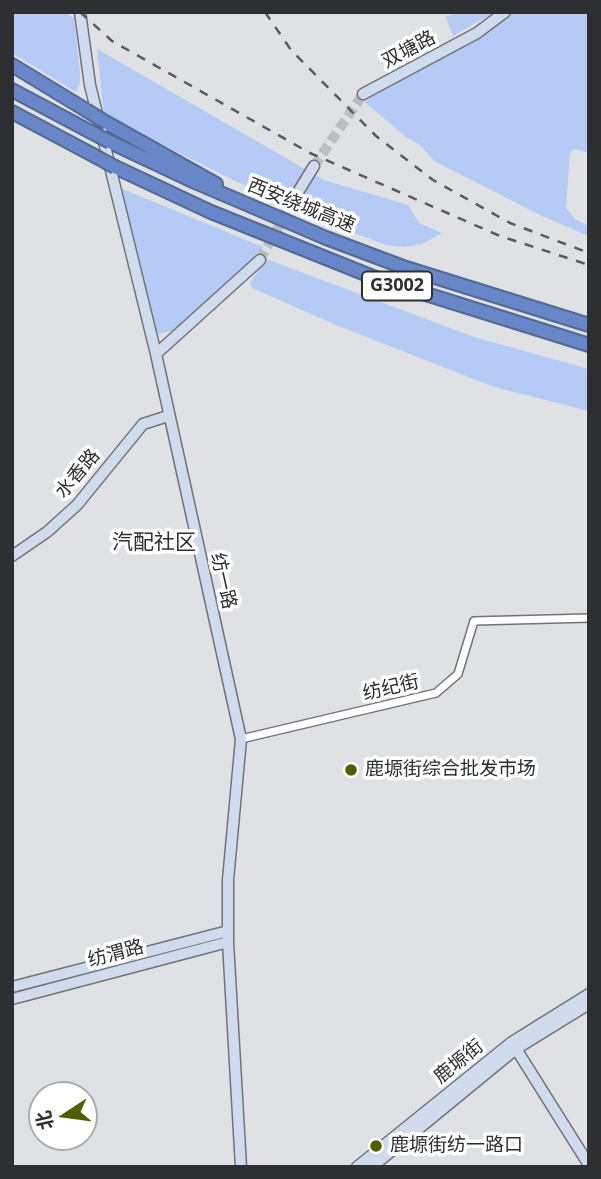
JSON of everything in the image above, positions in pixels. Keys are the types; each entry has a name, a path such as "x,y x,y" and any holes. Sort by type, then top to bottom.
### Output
{"highway":[{"path":"12,65 107,123 280,220"},
{"name":"西安绕城高速","path":"12,90 110,142 280,220 406,268 589,325"},
{"name":"西安绕城高速","path":"12,112 77,148 211,212 378,279 447,303 589,345"},
{"path":"12,122 77,148"}],"street":[{"name":"纺一路","path":"80,12 90,85 156,354 241,739 228,880 228,937 241,1167"},
{"name":"双塘路","path":"363,94 477,33 505,12"},
{"path":"295,197 314,166"},
{"path":"156,354 260,260"},
{"name":"水香路","path":"12,556 47,532 77,505 143,424 168,416"},
{"name":"纺纪街","path":"241,739 436,693 458,674 474,621 589,618"},
{"name":"纺渭路","path":"12,986 228,937"},
{"name":"纺渭路","path":"12,999 228,937"},
{"name":"鹿塬街","path":"357,1167 514,1045 589,994"},
{"name":"鹿塬街","path":"372,1167 514,1045 589,1004"},
{"path":"514,1045 589,1165"}],"shaded area":[{"path":"12,12 64,12 74,18 80,72 80,84 76,92 12,53"},
{"path":"459,12 495,12 453,36 446,17"},
{"path":"514,12 589,12 589,153 575,149 570,152 566,208 575,219 589,226 589,236 542,216 434,161 420,145 406,137 361,99 376,85 478,35"},
{"path":"97,49 324,180 408,205 419,223 442,233 422,244 404,247 386,245 315,218 104,115"},
{"path":"120,188 263,247 260,255 172,331 155,334"},
{"path":"266,259 474,337 589,369 589,411 494,387 336,325 252,288 250,283"}],"tunnel":[{"path":"314,166 363,94"},
{"path":"260,260 295,197"}],"railway":[{"path":"80,12 112,41 310,153 500,236 589,265"},
{"path":"265,12 291,50 376,136 433,180 510,223 589,253"}],"place":[{"name":"鹿塬街综合批发市场","path":"351,770"},
{"name":"鹿塬街纺一路口","path":"376,1146"}],"district":[{"name":"汽配社区","path":"154,543"}]}
